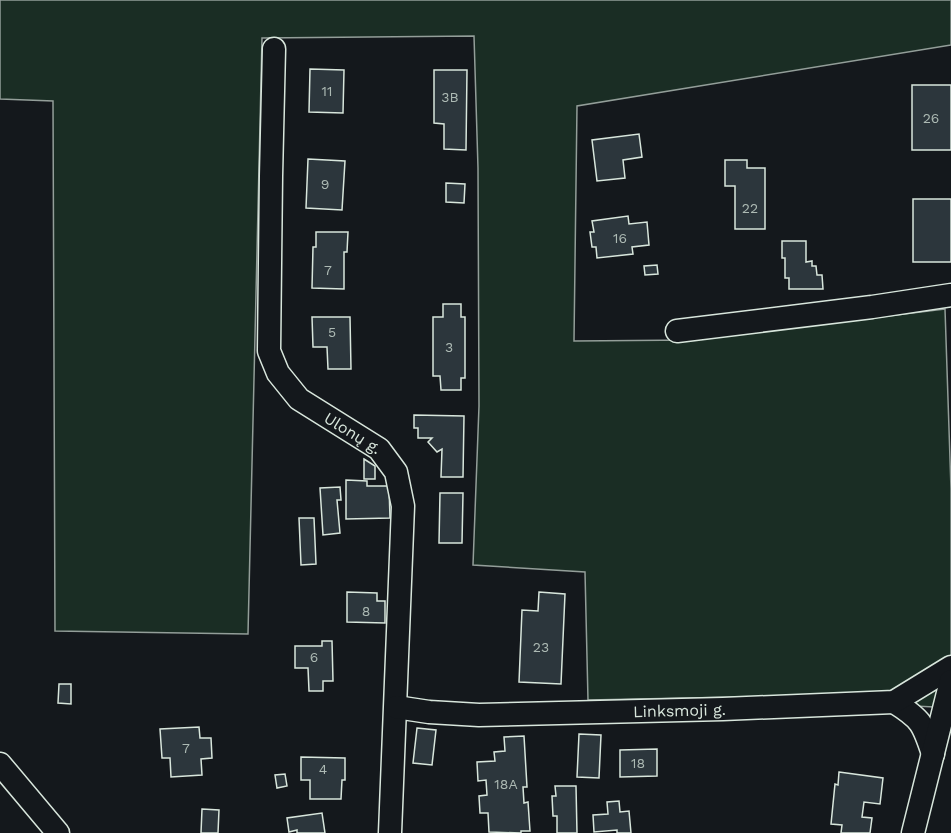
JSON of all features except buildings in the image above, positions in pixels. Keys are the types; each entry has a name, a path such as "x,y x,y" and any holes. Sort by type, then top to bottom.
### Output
{"street":[{"name":"Ulonų g.","path":"274,49 269,351 278,373 299,399 379,449 396,472 403,506 390,833"},
{"path":"677,331 951,295"},
{"name":"Linksmoji g.","path":"396,707 429,712 479,715 894,702 951,667"},
{"path":"913,833 951,681"},
{"path":"894,702 913,714 925,729 933,754"},
{"path":"0,764 58,833"}],"green space":[{"path":"0,0 951,0 951,45 577,106 574,341 692,340 945,309 951,489 951,656 934,707 736,697 588,700 585,572 473,565 479,406 478,168 474,36 262,38 248,634 55,631 53,101 0,99"}]}
